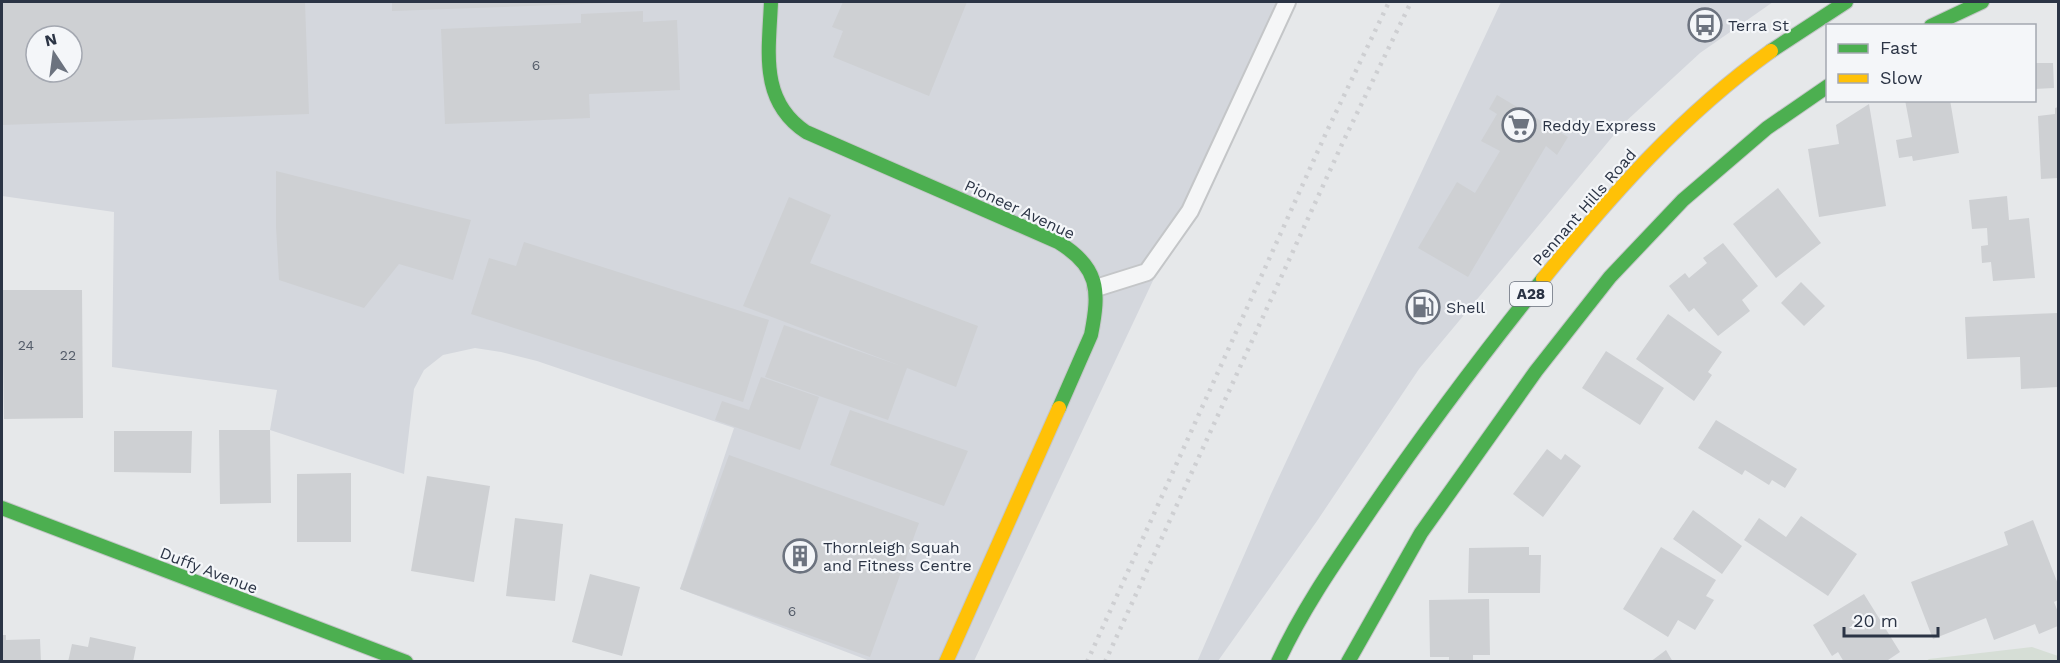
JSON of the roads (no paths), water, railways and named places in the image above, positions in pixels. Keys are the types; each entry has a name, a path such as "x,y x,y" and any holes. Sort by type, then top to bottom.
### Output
{"main road":[{"name":"Pioneer Avenue","path":"771,2 772,87 777,102 788,118 806,132 1058,242 1078,255 1089,270 1096,288 1097,308 1091,335 946,662"},
{"name":"Pennant Hills Road","path":"1278,662 1324,579 1404,462 1506,326 1600,210 1653,153 1704,104 1778,46 1846,2"},
{"path":"1934,24 1982,2"},
{"path":"1348,662 1421,533 1536,371 1610,277 1683,200 1767,128 1826,87"},
{"name":"Duffy Avenue","path":"2,508 406,662"}],"lane":[{"path":"1096,288 1147,272 1190,211 1287,2"}],"railway":[{"path":"1087,662 1326,133 1389,2"},
{"path":"1105,662 1343,142 1411,2"}],"place":[{"name":"Terra St","path":"1705,25"},
{"name":"Reddy Express","path":"1519,125"},
{"name":"Shell","path":"1423,307"},
{"name":"Thornleigh Squah and Fitness Centre","path":"800,556"}]}
